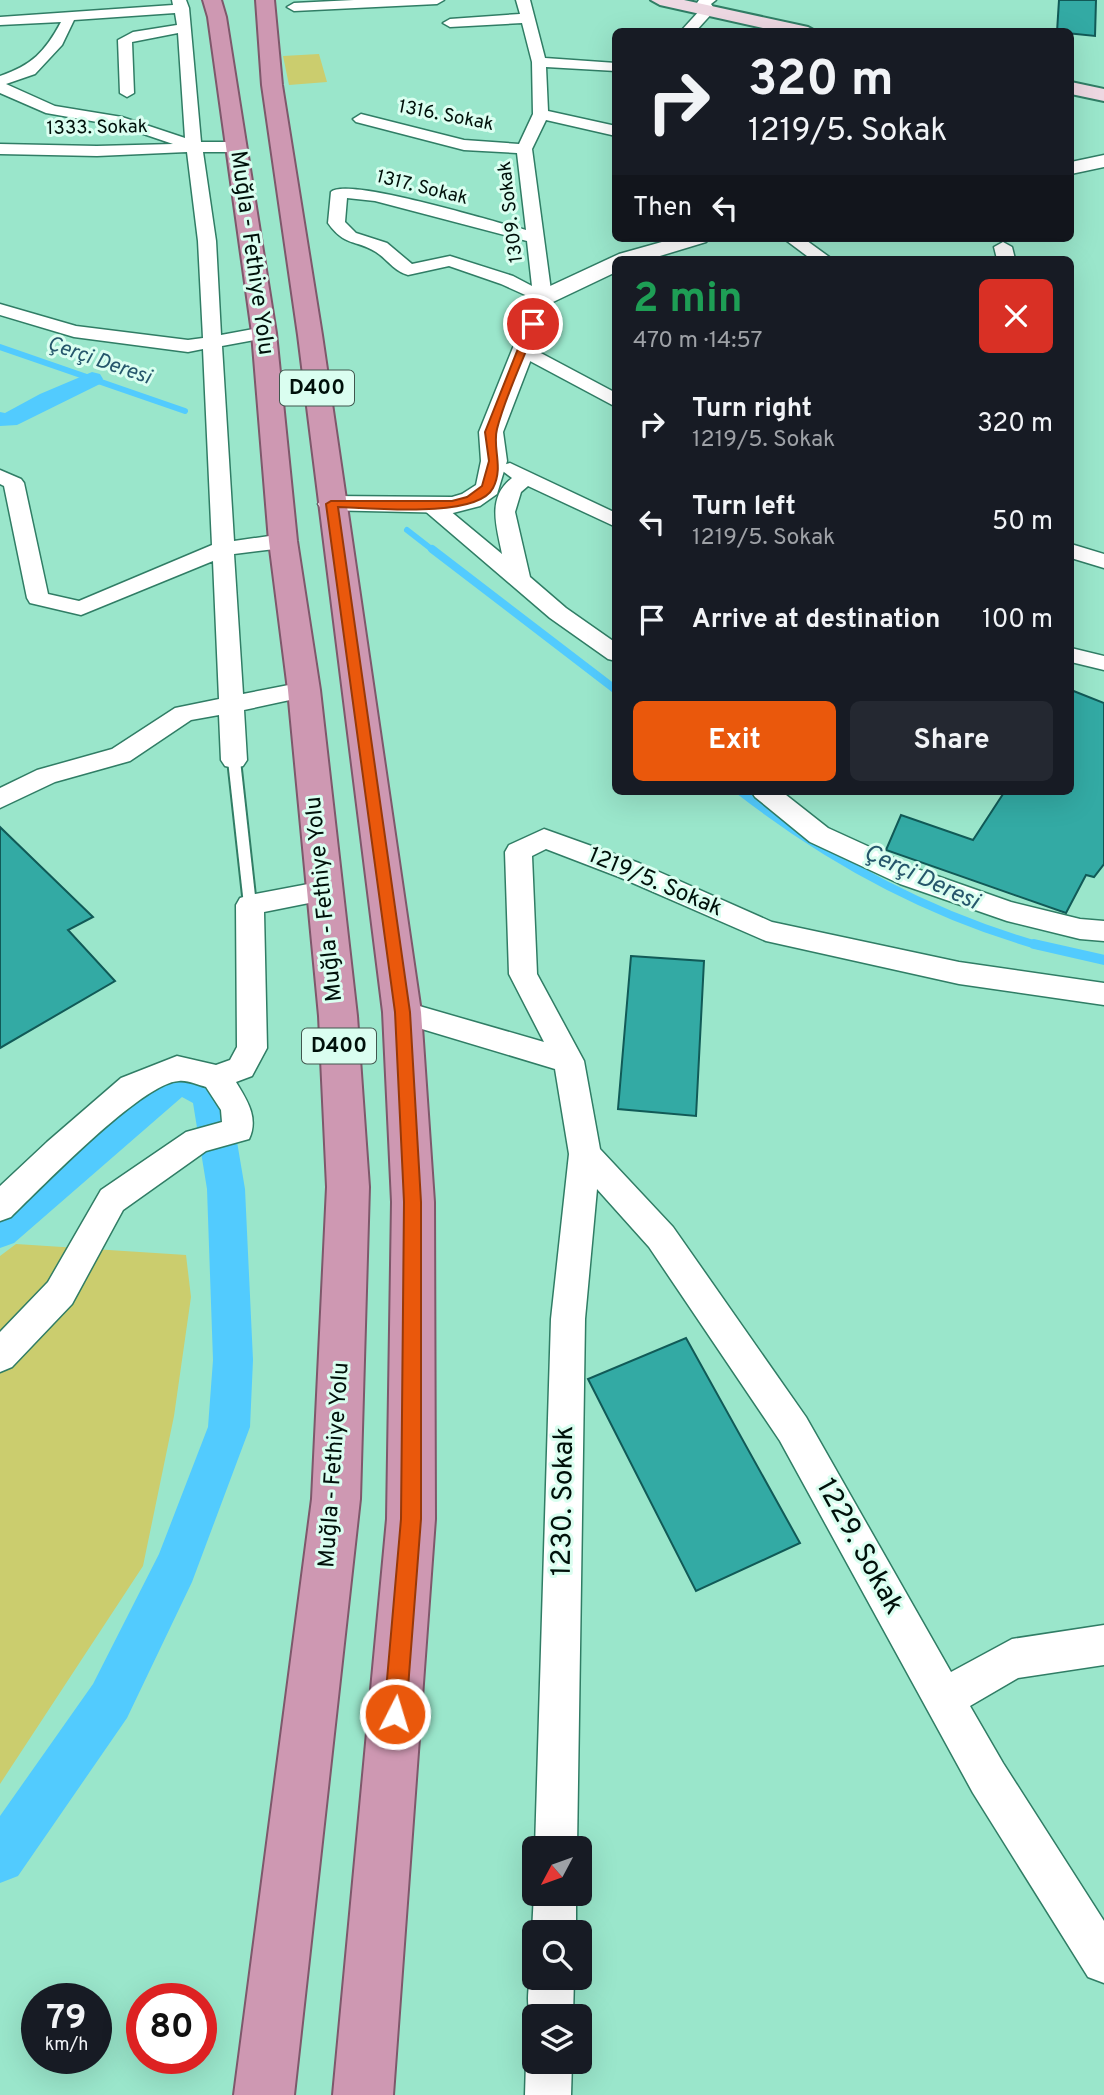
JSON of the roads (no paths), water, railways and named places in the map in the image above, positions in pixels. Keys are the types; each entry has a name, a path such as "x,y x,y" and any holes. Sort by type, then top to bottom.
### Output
{"highway":[{"name":"Muğla - Fethiye Yolu","path":"265,0 272,85 310,335 402,1012 413,1202 411,1519 363,2095"},
{"name":"Muğla - Fethiye Yolu","path":"189,9 217,17 264,333 283,541 304,690 338,1016 348,1187 337,1473 264,2095"}],"main road":[{"path":"660,0 709,5 793,28"},
{"path":"1074,89 1104,95"}],"street":[{"path":"294,7 437,0"},
{"name":"1309. Sokak","path":"523,0 540,62 541,114 524,149 543,298"},
{"path":"690,28 709,5"},
{"path":"0,21 66,16 103,7 189,9"},
{"path":"127,93 125,40 189,9"},
{"path":"189,9 194,147 207,241 229,705 234,760"},
{"path":"0,81 30,71 57,41 68,22 66,16"},
{"path":"450,23 528,18"},
{"path":"540,62 612,67"},
{"path":"0,87 51,110 122,122 166,135 194,147"},
{"path":"541,114 612,130"},
{"name":"1316. Sokak","path":"361,119 464,145 524,149"},
{"name":"1333. Sokak","path":"0,149 97,151 237,147"},
{"path":"1074,167 1104,161"},
{"name":"1317. Sokak","path":"535,239 376,196 339,192 336,223 350,237 381,247 408,270 450,261 507,280 543,298"},
{"path":"637,256 685,242"},
{"path":"798,242 818,256"},
{"path":"331,504 453,505 471,500 488,488 494,461 491,432 543,298 612,266"},
{"path":"0,309 74,331 188,346 264,333"},
{"path":"522,349 612,399"},
{"path":"494,461 612,519"},
{"path":"0,476 15,483 38,597 81,607 222,549 283,541"},
{"path":"519,579 504,512 510,489 527,477"},
{"path":"429,505 558,613 612,651"},
{"path":"1074,552 1104,561"},
{"path":"1074,656 1104,663"},
{"path":"0,799 46,776 121,755 184,714 304,690"},
{"path":"769,795 819,835 910,877 1007,911 1080,929 1104,931"},
{"name":"1219/5. Sokak","path":"585,1154 569,1061 523,975 518,852 544,838 629,870 766,931 959,972 1104,994"},
{"path":"0,1207 58,1151 132,1087 177,1068 216,1077 242,1068 252,1048 250,905 324,891"},
{"path":"402,1012 569,1061"},
{"path":"0,1356 60,1293 112,1200 197,1141 238,1130 236,1108 216,1077"},
{"name":"1229. Sokak","path":"585,1154 661,1237 793,1429 988,1778 1104,1961"},
{"name":"1230. Sokak","path":"556,1836 568,1319 585,1154"},
{"path":"944,1698 1012,1659 1104,1645"},
{"path":"548,2095 549,2074"}],"lane":[{"path":"234,760 250,905"}],"waterway":[{"name":"Çerçi Deresi","path":"0,347 185,411"},
{"path":"0,419 9,420 92,379"},
{"name":"Çerçi Deresi","path":"407,530 434,551"},
{"name":"Çerçi Deresi","path":"432,549 612,687"},
{"name":"Çerçi Deresi","path":"745,795 810,841 882,883 959,918 1040,946"},
{"name":"Çerçi Deresi","path":"1034,944 1104,960"},
{"path":"0,1231 173,1084 185,1081 208,1094 215,1118 226,1189 233,1360 229,1427 176,1566 110,1701 0,1858"}]}
